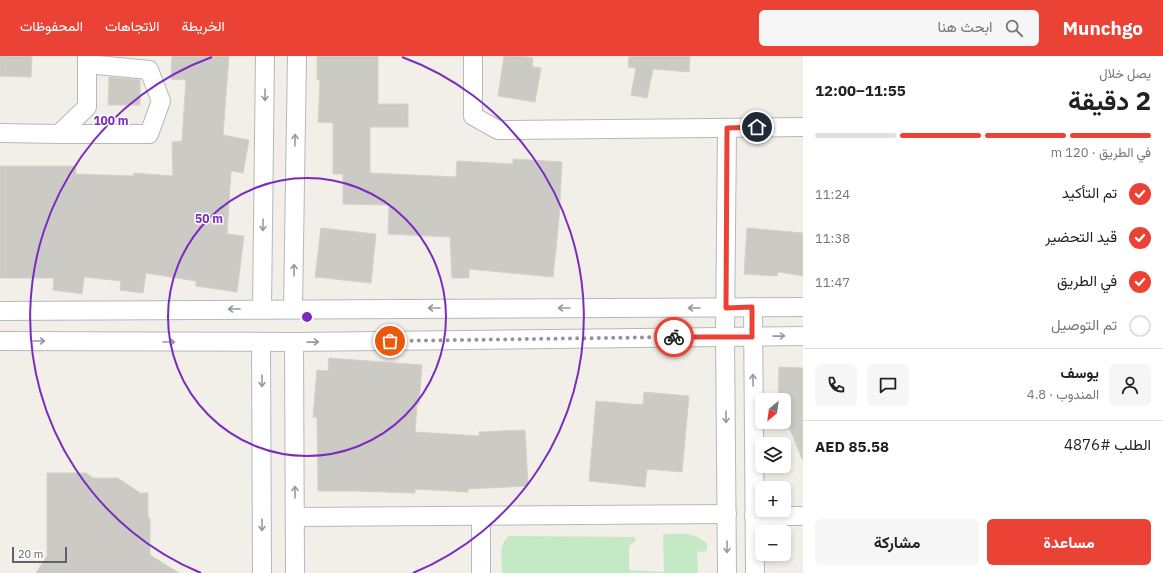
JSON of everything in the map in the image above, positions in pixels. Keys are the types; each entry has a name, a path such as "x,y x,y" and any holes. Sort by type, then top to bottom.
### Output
{"street":[{"path":"262,309 265,56"},
{"path":"293,308 297,56"},
{"path":"473,56 473,116 498,130 803,126"},
{"path":"0,133 59,134 149,134 161,101 149,70 87,60 87,107 59,134"},
{"path":"727,128 725,336 727,573"},
{"path":"752,307 755,573"},
{"path":"0,311 293,308 803,307"},
{"path":"0,341 294,342 803,336"},
{"path":"261,342 262,573"},
{"path":"294,342 295,573"},
{"path":"295,517 727,514"},
{"path":"481,516 481,573"},
{"path":"754,516 803,516"}],"green space":[{"path":"663,534 692,535 707,544 707,551 697,552 698,573 502,573 502,548 509,536 636,537 635,541 629,546 629,570 664,572"}],"building":[{"path":"0,56 32,56 31,77 0,76"},
{"path":"172,56 229,56 223,135 249,140 243,173 231,171 227,234 244,236 237,292 196,286 196,281 146,273 143,293 120,290 121,281 84,277 82,294 53,290 54,278 0,278 0,166 76,166 76,174 134,176 134,173 173,176 172,142 182,141 186,80 171,79"},
{"path":"317,56 378,56 378,104 408,104 408,127 370,127 370,173 456,177 457,161 513,164 513,159 562,162 559,219 553,277 469,269 469,278 452,278 450,237 388,234 389,205 343,204 343,174 333,174 333,123 318,122 320,80 317,80"},
{"path":"504,56 522,56 533,58 532,67 541,68 535,102 498,96"},
{"path":"629,56 690,56 689,72 653,69 647,98 631,95 636,68 628,67"},
{"path":"109,77 140,80 140,105 108,105"},
{"path":"321,228 376,234 371,283 315,277"},
{"path":"747,228 803,233 803,276 778,272 777,276 744,274"},
{"path":"329,358 422,365 415,432 479,436 479,432 525,430 528,486 468,489 468,492 415,489 415,493 318,491 317,417 313,417 317,370 328,371"},
{"path":"779,367 803,368 803,459 790,429 791,393 778,393"},
{"path":"644,392 689,396 682,472 647,469 645,487 589,481 596,401 643,405"},
{"path":"47,473 86,473 93,478 118,478 140,493 148,493 150,555 179,573 36,573 47,556"}],"way so far":[{"path":"390,341 674,337"}],"route":[{"path":"674,337 752,337 752,307 726,308 727,128 757,127"}]}
